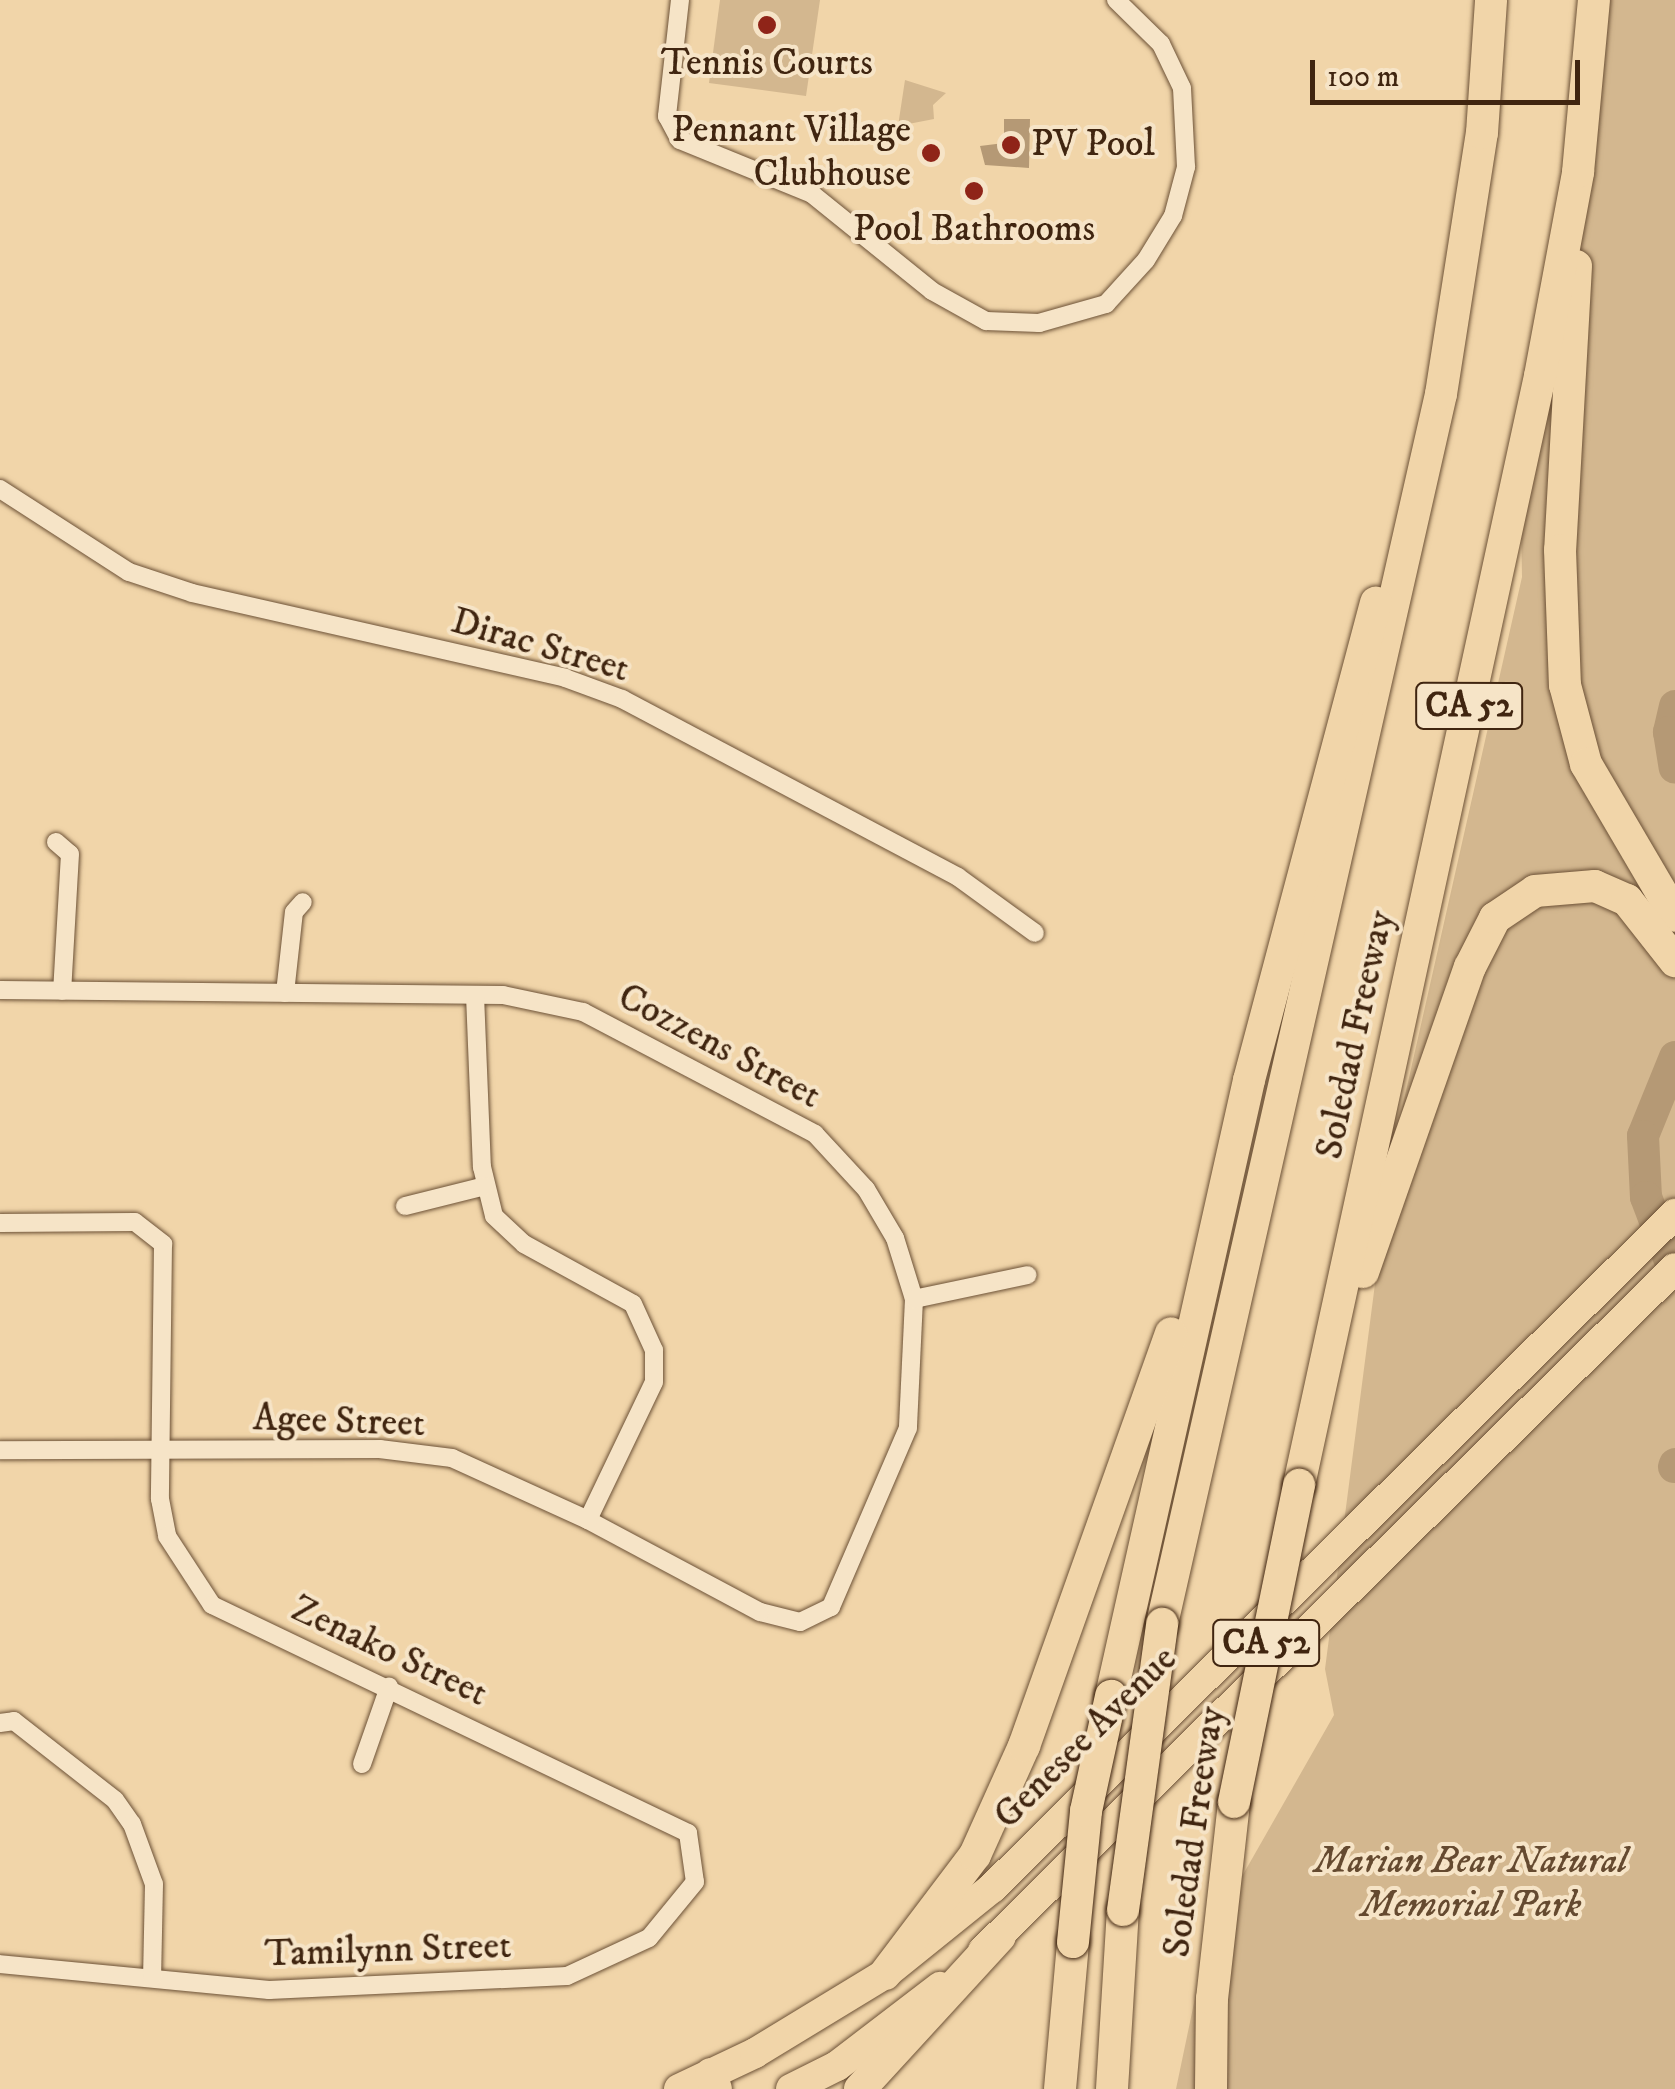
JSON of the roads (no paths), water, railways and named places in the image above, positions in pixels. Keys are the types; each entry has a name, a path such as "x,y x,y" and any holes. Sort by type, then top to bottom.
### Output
{"highway":[{"name":"Soledad Freeway","path":"1112,2089 1124,1910 1162,1624 1441,394 1482,133 1491,0"},
{"name":"Soledad Freeway","path":"1210,2089 1212,2000 1234,1802 1298,1484 1540,376 1578,172 1594,0"},
{"path":"1578,172 1560,550 1564,685 1586,764 1675,916"},
{"path":"1060,2089 1086,1810 1110,1696 1249,1080 1364,644 1441,394"},
{"path":"1316,1408 1470,967 1495,918 1534,891 1595,886 1627,900 1675,960"},
{"path":"885,1974 975,1855 1024,1746 1165,1352 1249,1080"},
{"path":"860,2089 1000,1936"}],"main road":[{"name":"Genesee Avenue","path":"679,2089 714,2081 885,1974 992,1888 1612,1271 1675,1214"},
{"path":"791,2089 837,2066 1000,1936 1675,1268"}],"street":[{"path":"680,0 667,116 680,140 812,194 932,291 986,321 1039,323 1106,304 1146,260 1173,216 1186,167 1186,112 1160,44 1116,0"},
{"name":"Dirac Street","path":"0,489 129,572 192,594 565,678 622,700 958,877 1035,933"},
{"path":"56,842 70,854 62,991"},
{"path":"284,993 294,912 304,902"},
{"name":"Cozzens Street","path":"0,990 475,995 583,1012 796,1121 866,1189 895,1238 914,1300 908,1428 831,1607 800,1622 760,1612"},
{"path":"475,995 485,1186 494,1216 524,1244 633,1304 654,1350 654,1382 588,1520"},
{"path":"405,1206 485,1186"},
{"name":"Zenako Street","path":"0,1222 136,1222 163,1244 158,1452 167,1536 212,1604 389,1686 688,1834"},
{"path":"914,1300 1028,1275"},
{"name":"Agee Street","path":"0,1450 380,1449 452,1458 588,1520 760,1612"},
{"path":"362,1764 389,1686"},
{"path":"0,1723 14,1721 116,1800 132,1824 154,1884 152,1978"},
{"name":"Tamilynn Street","path":"0,1964 330,1990 567,1976 649,1938 696,1882 688,1834"}],"waterway":[{"path":"1675,706 1669,732 1675,768"},
{"path":"1675,1057 1643,1136 1646,1197 1675,1274"}],"place":[{"name":"Tennis Courts","path":"767,25"},
{"name":"PV Pool","path":"1011,145"},
{"name":"Pennant Village Clubhouse","path":"931,153"},
{"name":"Pool Bathrooms","path":"974,191"}],"park label":[{"name":"Marian Bear Natural Memorial Park","path":"1471,1884"}]}
